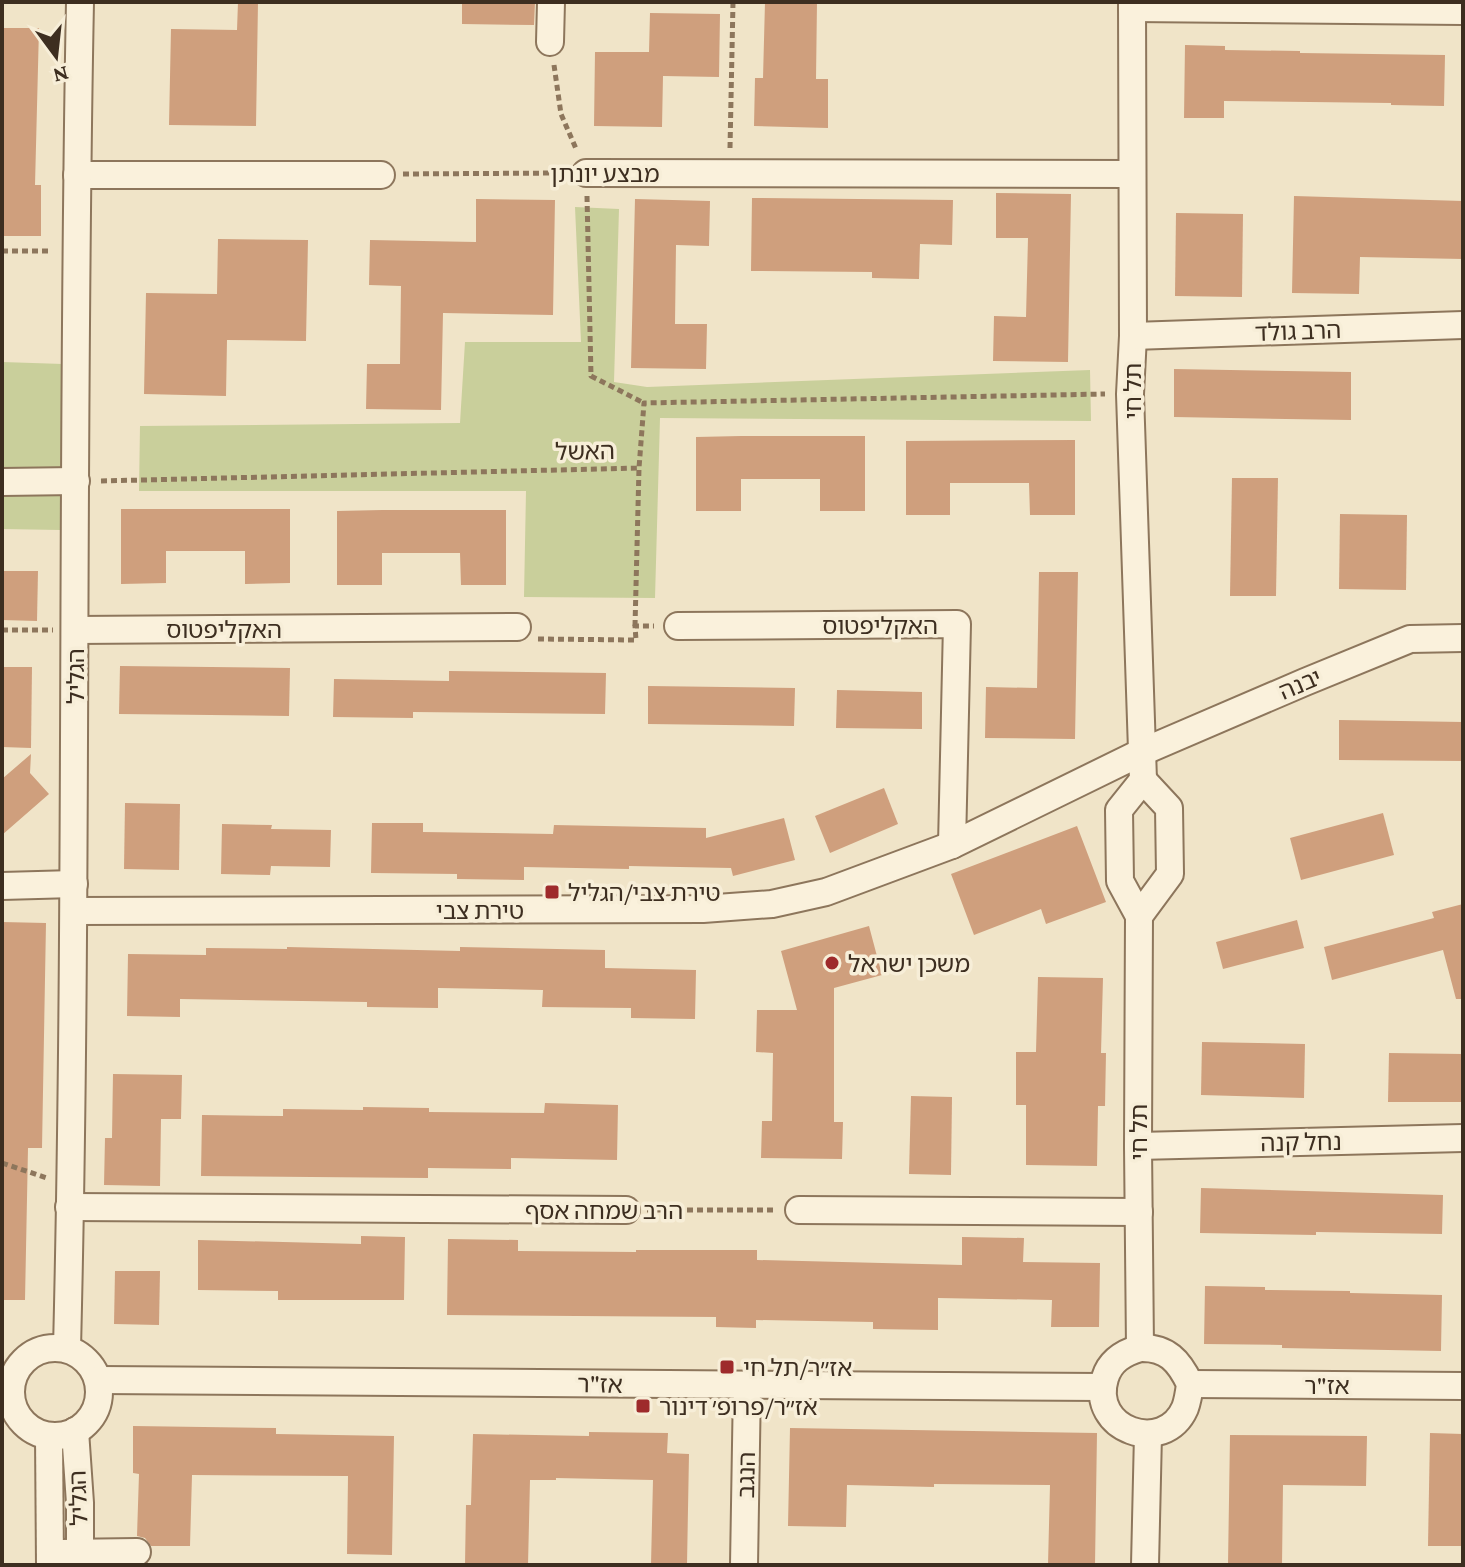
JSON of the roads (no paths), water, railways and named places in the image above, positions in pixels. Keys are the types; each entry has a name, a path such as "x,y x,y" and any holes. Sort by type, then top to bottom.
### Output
{"street":[{"name":"הגליל","path":"67,1349 74,898 80,2"},
{"path":"550,42 551,2"},
{"path":"1132,5 1463,11"},
{"name":"תל חי","path":"1132,5 1133,336 1130,394 1143,780 1119,810 1120,881 1139,916 1140,1348"},
{"name":"מבצע יונתן","path":"586,173 1132,174"},
{"path":"77,175 381,175"},
{"name":"הרב גולד","path":"1133,336 1463,325"},
{"path":"2,482 76,481"},
{"name":"האקליפטוס","path":"678,626 957,624 952,845"},
{"name":"האקליפטוס","path":"75,630 517,627"},
{"name":"יבנה","path":"1142,752 1410,639 1463,638"},
{"name":"טירת צבי","path":"2,886 74,898 703,909 772,904 826,892 952,845 1142,752"},
{"path":"1139,916 1170,874 1169,808 1143,780"},
{"name":"נחל קנה","path":"1138,1146 1463,1138"},
{"name":"הרב שמחה אסף","path":"70,1196 626,1210"},
{"path":"799,1210 1139,1212"},
{"path":"53,1348 67,1349 81,1356 98,1380 98,1404 93,1415 75,1431 62,1435 49,1436 26,1425 17,1416 6,1392 18,1366 40,1350 53,1348"},
{"path":"1140,1348 1164,1352 1176,1360 1190,1384 1184,1410 1175,1422 1162,1431 1148,1434 1135,1433 1110,1416 1102,1387 1114,1361 1126,1352 1140,1348"},
{"name":"אז\"ר","path":"98,1380 1102,1387"},
{"name":"אז\"ר","path":"1190,1384 1463,1386"},
{"name":"הנגב","path":"744,1565 747,1385"},
{"name":"הגליל","path":"75,1431 80,1558"},
{"path":"1145,1565 1148,1434"},
{"name":"הגליל","path":"49,1436 50,1559"},
{"path":"50,1559 137,1552"}],"place":[{"name":"טירת צבי/הגליל","path":"552,892"},
{"name":"משכן ישראל","path":"832,963"},
{"name":"אז״ר/תל חי","path":"727,1367"},
{"name":"אז״ר/פרופ׳ דינור","path":"643,1406"}]}
